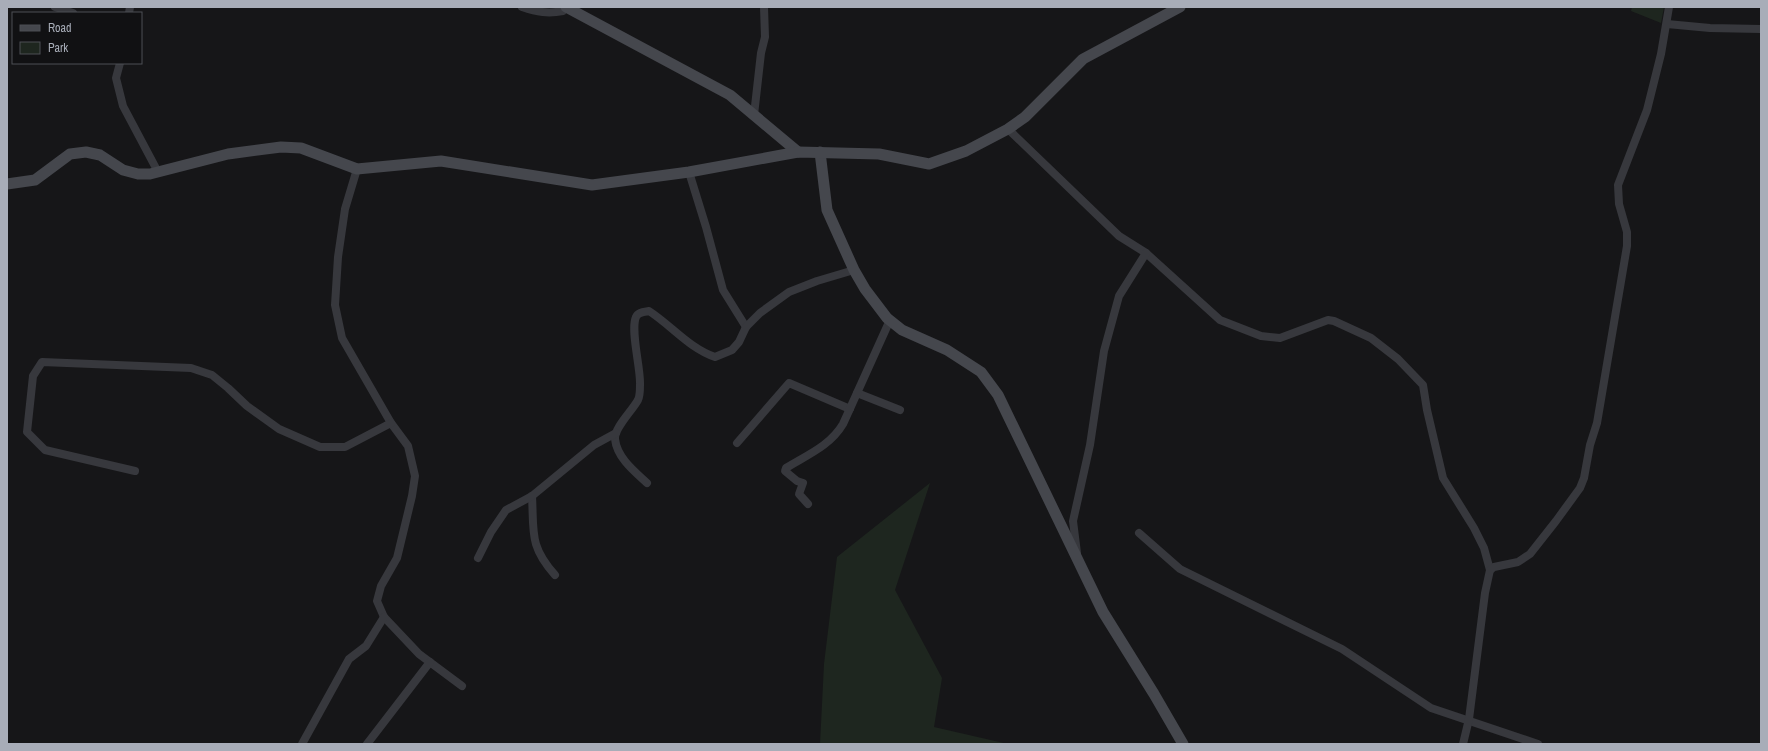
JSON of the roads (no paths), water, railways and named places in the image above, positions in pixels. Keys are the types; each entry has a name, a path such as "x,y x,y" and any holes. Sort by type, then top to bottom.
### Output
{"street":[{"path":"55,7 70,12"},
{"path":"522,7 540,12 552,13 563,11 565,7 730,95 778,138 798,152"},
{"path":"754,115 761,53 765,37 764,7"},
{"path":"7,184 35,180 70,154 86,152 100,155 123,170 138,174 158,172 228,154 281,147 301,148 357,169 441,161 592,185 689,172 798,152 879,154 929,164 966,151 1008,129 1025,117 1083,59 1180,7"},
{"path":"1490,570 1494,567 1518,562 1530,554 1580,488 1584,478 1590,445 1597,423 1628,246 1627,232 1619,204 1618,185 1647,110 1667,24 1669,7"},
{"path":"1667,24 1710,28 1761,29"},
{"path":"120,64 116,78 123,106 158,172"},
{"path":"1008,129 1119,236 1146,253 1220,320 1261,336 1280,338 1328,320 1334,320 1371,338 1398,359 1424,385 1427,410 1443,478 1474,528 1484,548 1490,570 1485,593 1469,719 1463,744"},
{"path":"820,152 827,210 854,270 865,288 890,320 902,330 947,350 981,372 998,395 1057,514 1103,612 1183,744"},
{"path":"357,169 345,209 338,257 335,306 342,338 391,423 408,446 415,476 398,558 381,586 377,601 384,617 419,654 462,686"},
{"path":"689,172 723,290 746,327"},
{"path":"1078,561 1073,521 1090,445 1104,351 1118,296 1146,253"},
{"path":"647,483 630,467 619,451 615,440 616,433 638,399 640,384 635,328 636,317 640,312 649,311 661,319 688,343 715,358 732,350 739,342 746,327 760,312 789,292 817,281 854,270"},
{"path":"808,504 799,494 803,483 797,481 785,470 824,446 836,436 850,409 890,320"},
{"path":"135,471 46,450 27,432 33,376 42,362 191,368 212,375 247,406 279,429 320,447 345,447 391,423"},
{"path":"737,443 789,383 850,409"},
{"path":"857,393 900,410"},
{"path":"478,558 491,532 506,510 532,496 594,445 616,433"},
{"path":"532,496 534,537 537,551 543,562 555,575"},
{"path":"1138,533 1180,569 1342,649 1431,708 1469,719 1538,744"},
{"path":"302,744 349,659 366,646 384,617"},
{"path":"367,744 430,662"}]}
